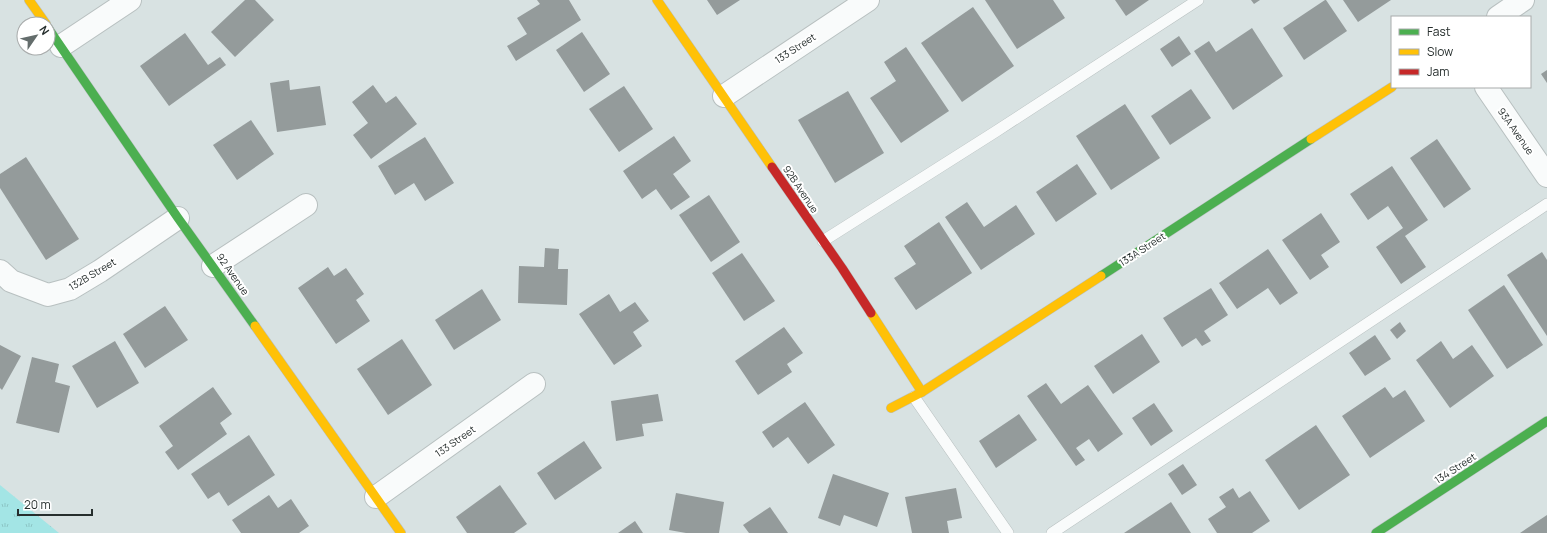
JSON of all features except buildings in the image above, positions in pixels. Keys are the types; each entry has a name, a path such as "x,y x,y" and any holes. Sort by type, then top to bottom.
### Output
{"street":[{"path":"29,0 40,16"},
{"path":"61,46 130,0"},
{"name":"92B Avenue","path":"657,0 842,268 918,394"},
{"name":"133 Street","path":"724,96 868,0"},
{"path":"1499,16 1523,0"},
{"name":"92 Avenue","path":"56,39 178,218 401,533"},
{"name":"133A Street","path":"891,408 918,394 1391,88"},
{"name":"93A Avenue","path":"1487,88 1547,176"},
{"path":"213,266 306,205"},
{"name":"132B Street","path":"0,271 11,281 48,295 70,289 100,271 178,218"},
{"name":"133 Street","path":"376,497 534,384"},
{"name":"134 Street","path":"1376,533 1547,421"}],"lane":[{"path":"823,242 1198,0"},
{"path":"1052,533 1547,204"},
{"path":"918,394 1008,533"}],"green space":[{"path":"0,485 59,533 0,533"}],"traffic: fast":[{"path":"56,40 178,218 255,326"},
{"path":"1101,276 1311,139"},
{"path":"1376,533 1547,421"}],"traffic: slow":[{"path":"29,0 40,16"},
{"path":"657,0 772,167"},
{"path":"1311,139 1391,88"},
{"path":"891,408 922,392 1101,276"},
{"path":"871,313 922,392"},
{"path":"255,326 401,533"}],"traffic: jam":[{"path":"772,167 842,268 871,313"}]}
